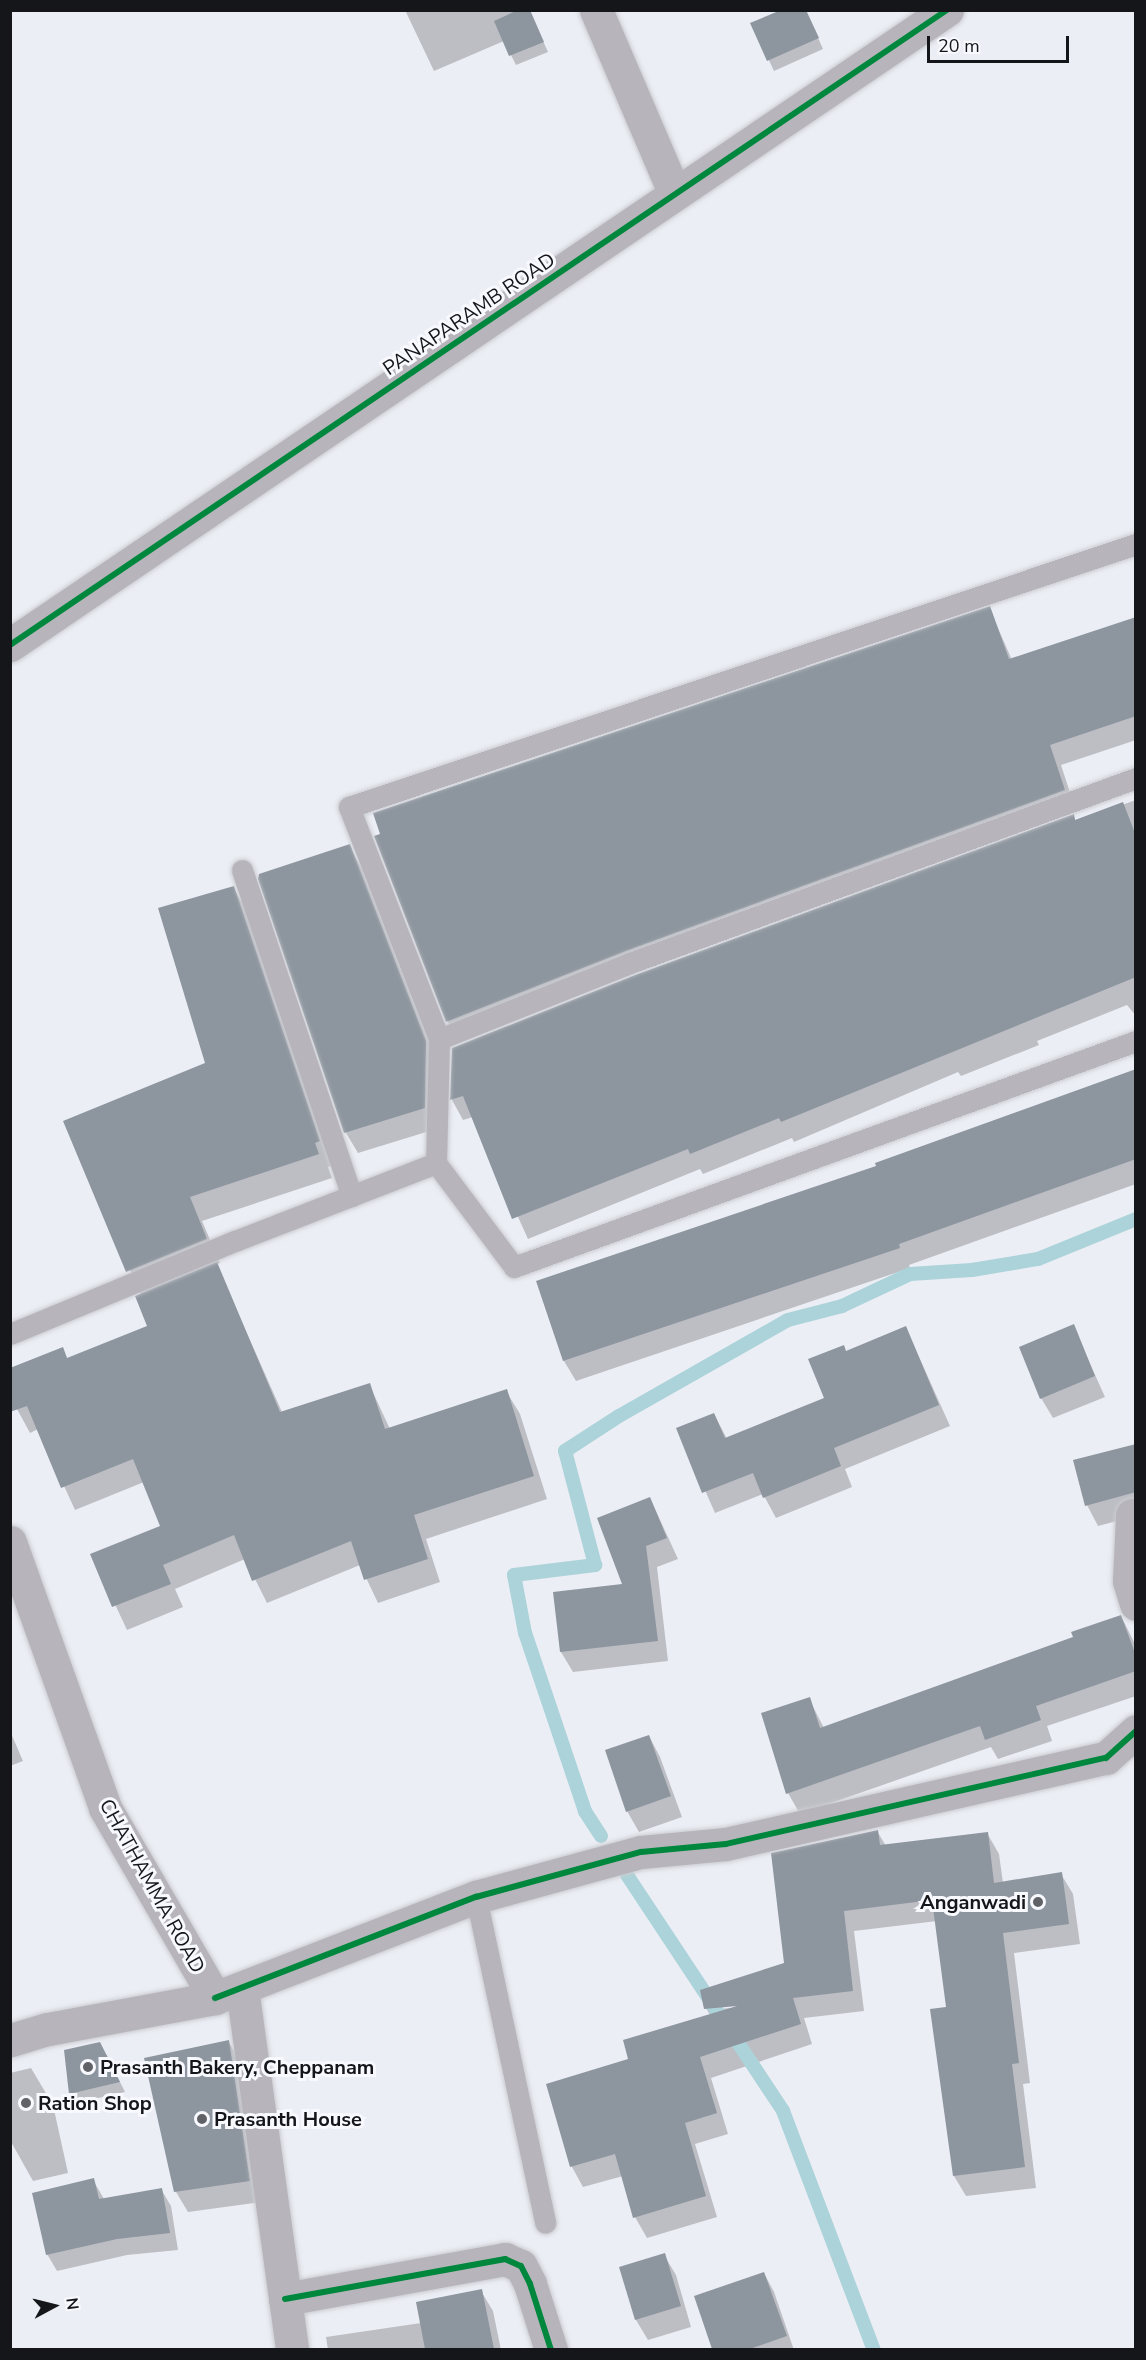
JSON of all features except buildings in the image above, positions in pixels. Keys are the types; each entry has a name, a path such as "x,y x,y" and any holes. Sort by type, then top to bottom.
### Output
{"street":[{"path":"596,10 675,194"},
{"name":"PANAPARAMB ROAD","path":"10,645 947,10"},
{"path":"1132,1515 1129,1581 1136,1604"},
{"name":"CHATHAMMA ROAD","path":"10,1542 105,1808 228,1993 47,2029 10,2040"},
{"path":"292,2349 285,2299 228,1993 476,1897 641,1852 726,1844 1106,1758 1136,1731"},
{"path":"285,2299 506,2259 521,2266 530,2284 551,2349"}],"lane":[{"path":"1136,544 349,807 439,1039 436,1163 513,1267 1136,1041"},
{"path":"439,1039 630,963 1136,778"},
{"path":"242,870 352,1196"},
{"path":"10,1334 436,1163"},
{"path":"476,1897 545,2223"}],"waterway":[{"path":"601,1836 585,1811 525,1633 514,1575 595,1565 565,1451 619,1416 788,1320 842,1306 910,1274 972,1270 1038,1259 1136,1219"},
{"path":"627,1875 783,2111 874,2350"}],"cycle path":[{"path":"10,645 947,10"},
{"path":"215,1998 476,1897 641,1852 726,1844 1106,1758 1136,1731"},
{"path":"285,2299 505,2259 521,2266 530,2284 551,2350"}],"place":[{"name":"Anganwadi","path":"1038,1902"},
{"name":"Prasanth Bakery, Cheppanam","path":"88,2067"},
{"name":"Ration Shop","path":"26,2103"},
{"name":"Prasanth House","path":"202,2119"}]}
